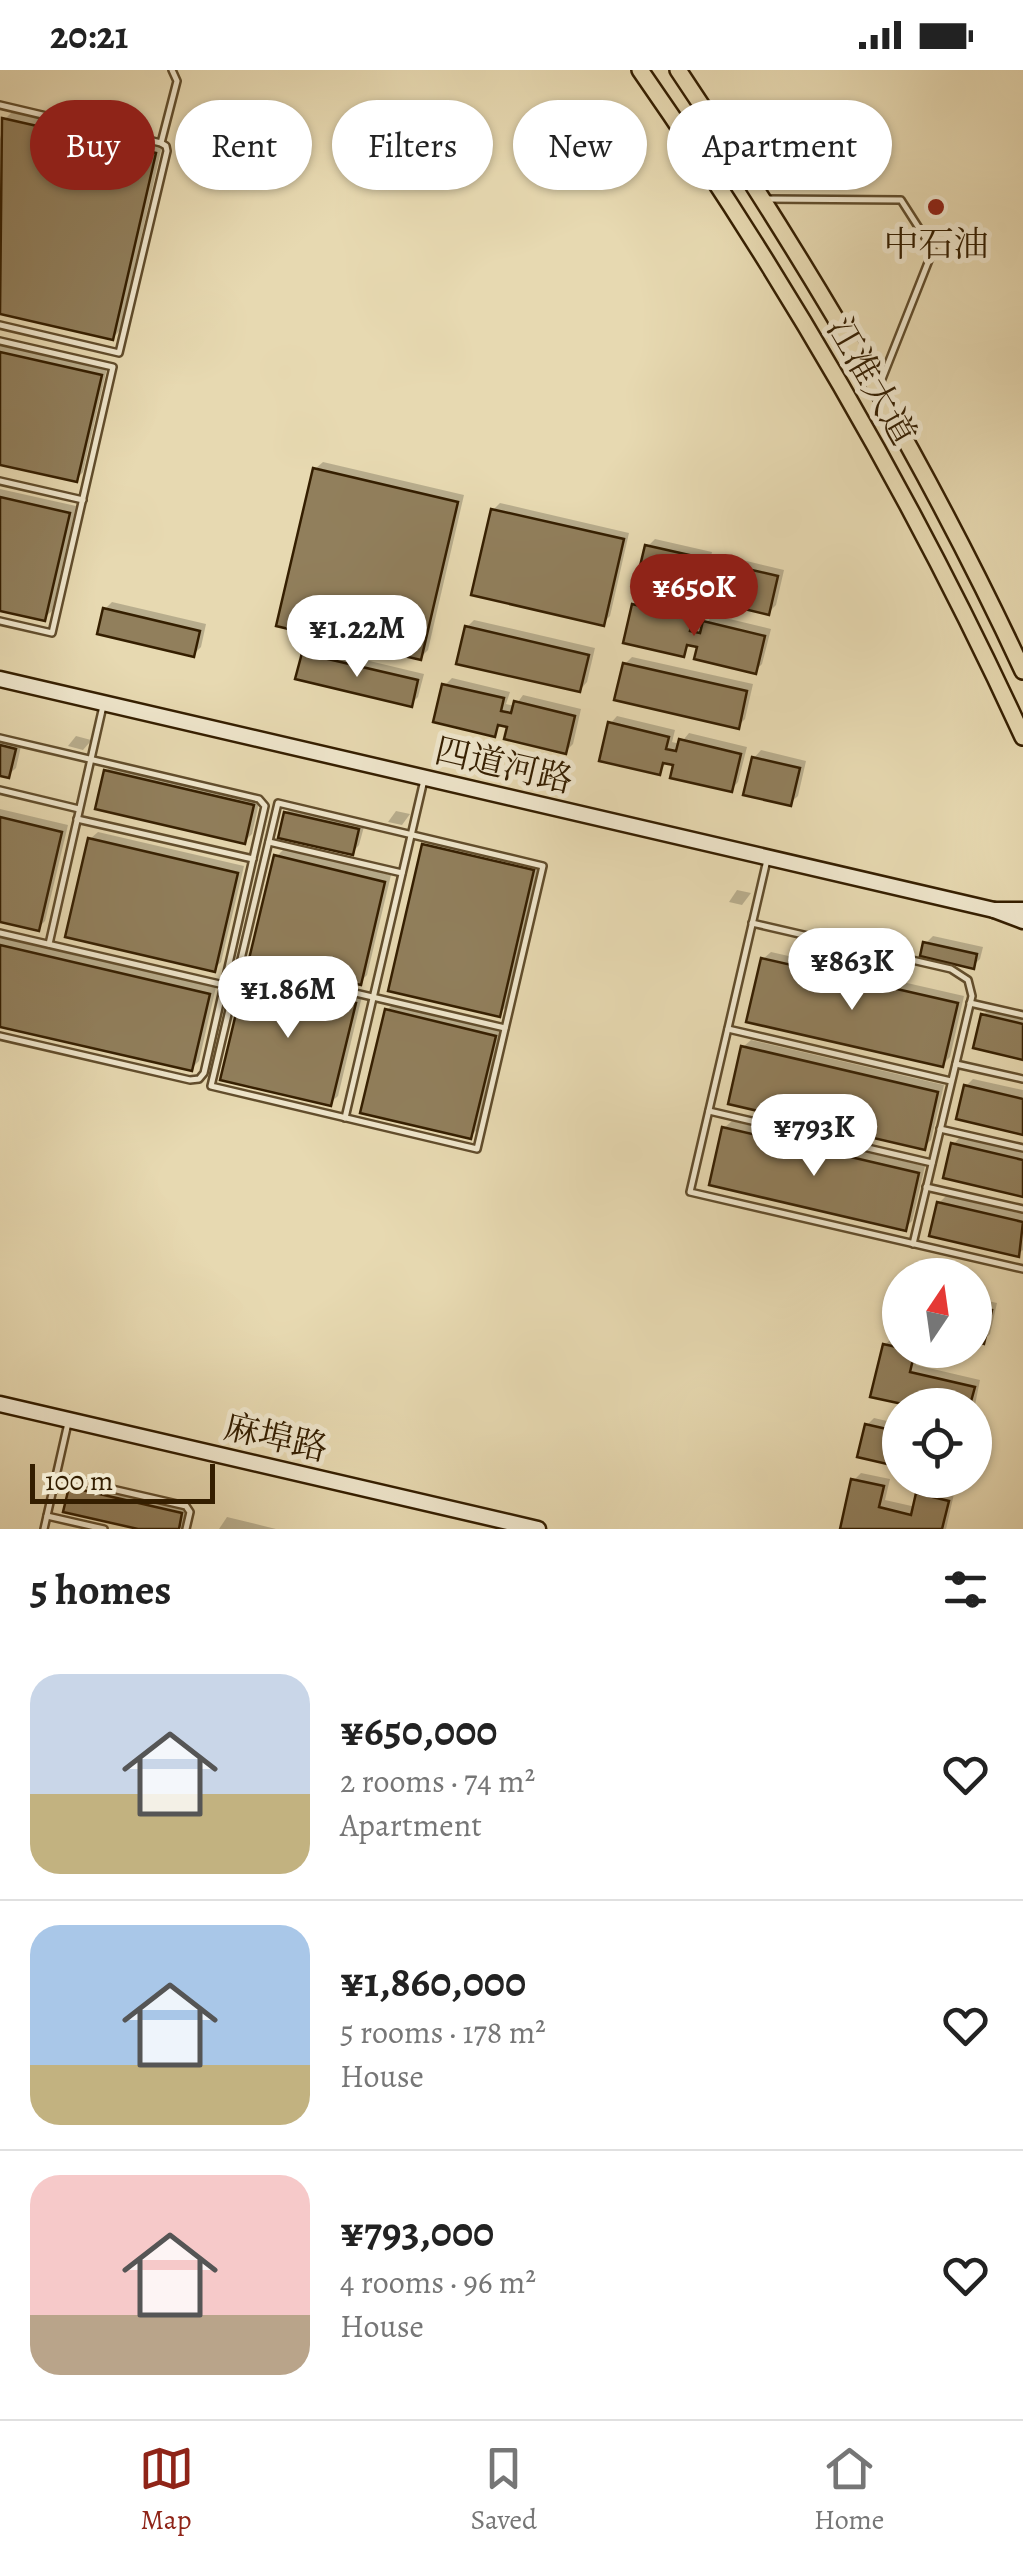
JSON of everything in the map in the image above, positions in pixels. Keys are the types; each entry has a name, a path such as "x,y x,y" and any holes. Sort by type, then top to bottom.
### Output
{"main road":[{"name":"江淮大道","path":"640,70 748,230 847,395 956,598 1023,738"},
{"name":"江淮大道","path":"678,70 763,199 878,392 964,550 1023,671"}],"street":[{"name":"四道河路","path":"0,679 994,910"},
{"path":"994,910 1023,910"},
{"path":"994,910 1023,921"},
{"name":"麻埠路","path":"0,1404 538,1529"}],"lane":[{"path":"161,143 177,80 172,70"},
{"path":"0,106 161,143 167,151 119,353 0,325"},
{"path":"763,199 901,200 933,250 878,392"},
{"path":"0,340 114,367 52,634 0,621"},
{"path":"0,480 83,500"},
{"path":"49,944 103,703"},
{"path":"0,738 264,802 204,1073 199,1079 0,1036"},
{"path":"345,1118 424,778"},
{"path":"0,790 80,809"},
{"path":"278,804 543,866 476,1148 211,1086 269,842 278,804"},
{"path":"77,818 253,859"},
{"path":"269,842 402,873"},
{"path":"768,857 690,1192 1023,1269"},
{"path":"752,924 951,970 968,980 972,988 970,1003 913,1244"},
{"path":"0,933 224,985"},
{"path":"240,966 505,1028"},
{"path":"970,1003 1023,1015"},
{"path":"728,1029 952,1082"},
{"path":"956,1064 1023,1079"},
{"path":"709,1111 932,1163"},
{"path":"940,1128 1023,1148"},
{"path":"926,1186 1023,1209"},
{"path":"44,1529 69,1420"},
{"path":"56,1476 186,1506 190,1512 186,1529"},
{"path":"47,1516 104,1529"}],"building":[{"path":"2,118 30,124 30,190 147,190 113,340 0,314"},
{"path":"0,352 102,375 77,482 0,465"},
{"path":"313,468 458,502 421,660 276,626"},
{"path":"0,497 70,513 45,621 0,611"},
{"path":"491,509 624,539 604,626 471,595"},
{"path":"645,545 707,559 704,571 714,574 717,562 778,576 769,615 707,600 710,588 701,586 698,598 636,583"},
{"path":"632,604 693,619 690,631 700,633 703,621 765,636 756,674 694,659 697,647 687,645 684,657 623,643"},
{"path":"103,608 200,631 194,657 97,634"},
{"path":"465,626 589,655 580,692 456,664"},
{"path":"302,653 418,680 412,707 295,679"},
{"path":"623,663 747,691 739,729 614,700"},
{"path":"442,684 504,698 501,711 511,713 514,701 575,716 566,754 504,739 507,727 498,725 495,737 433,722"},
{"path":"608,722 669,737 666,749 676,751 679,739 741,754 732,792 670,778 673,765 663,763 660,775 599,761"},
{"path":"0,745 16,749 9,778 0,776"},
{"path":"752,757 800,768 791,806 743,795"},
{"path":"104,770 254,805 245,844 95,809"},
{"path":"284,812 359,829 353,855 278,838"},
{"path":"0,817 62,832 39,931 0,922"},
{"path":"88,838 238,873 215,972 65,937"},
{"path":"422,844 534,870 500,1017 388,991"},
{"path":"274,855 385,882 361,985 249,959"},
{"path":"923,942 977,954 974,969 920,956"},
{"path":"0,945 210,994 192,1071 0,1027"},
{"path":"761,958 958,1003 943,1067 746,1022"},
{"path":"245,976 356,1003 331,1106 220,1080"},
{"path":"385,1009 496,1036 471,1139 360,1113"},
{"path":"981,1014 1023,1024 1023,1060 973,1048"},
{"path":"741,1046 938,1092 925,1150 728,1104"},
{"path":"964,1085 1023,1099 1023,1135 956,1119"},
{"path":"722,1127 919,1173 906,1231 709,1185"},
{"path":"951,1143 1023,1160 1023,1197 943,1178"},
{"path":"937,1202 1023,1222 1019,1257 929,1236"},
{"path":"882,1348 882,1368 911,1368 910,1372 975,1387 882,1388 882,1400 870,1397"},
{"path":"865,1424 882,1428 882,1463 857,1457"},
{"path":"851,1479 882,1486 879,1507 911,1515 915,1498 949,1501 942,1529 840,1529"},
{"path":"69,1487 182,1513 179,1529 138,1529 63,1512"}],"place":[{"name":"中石油","path":"936,207"}]}
